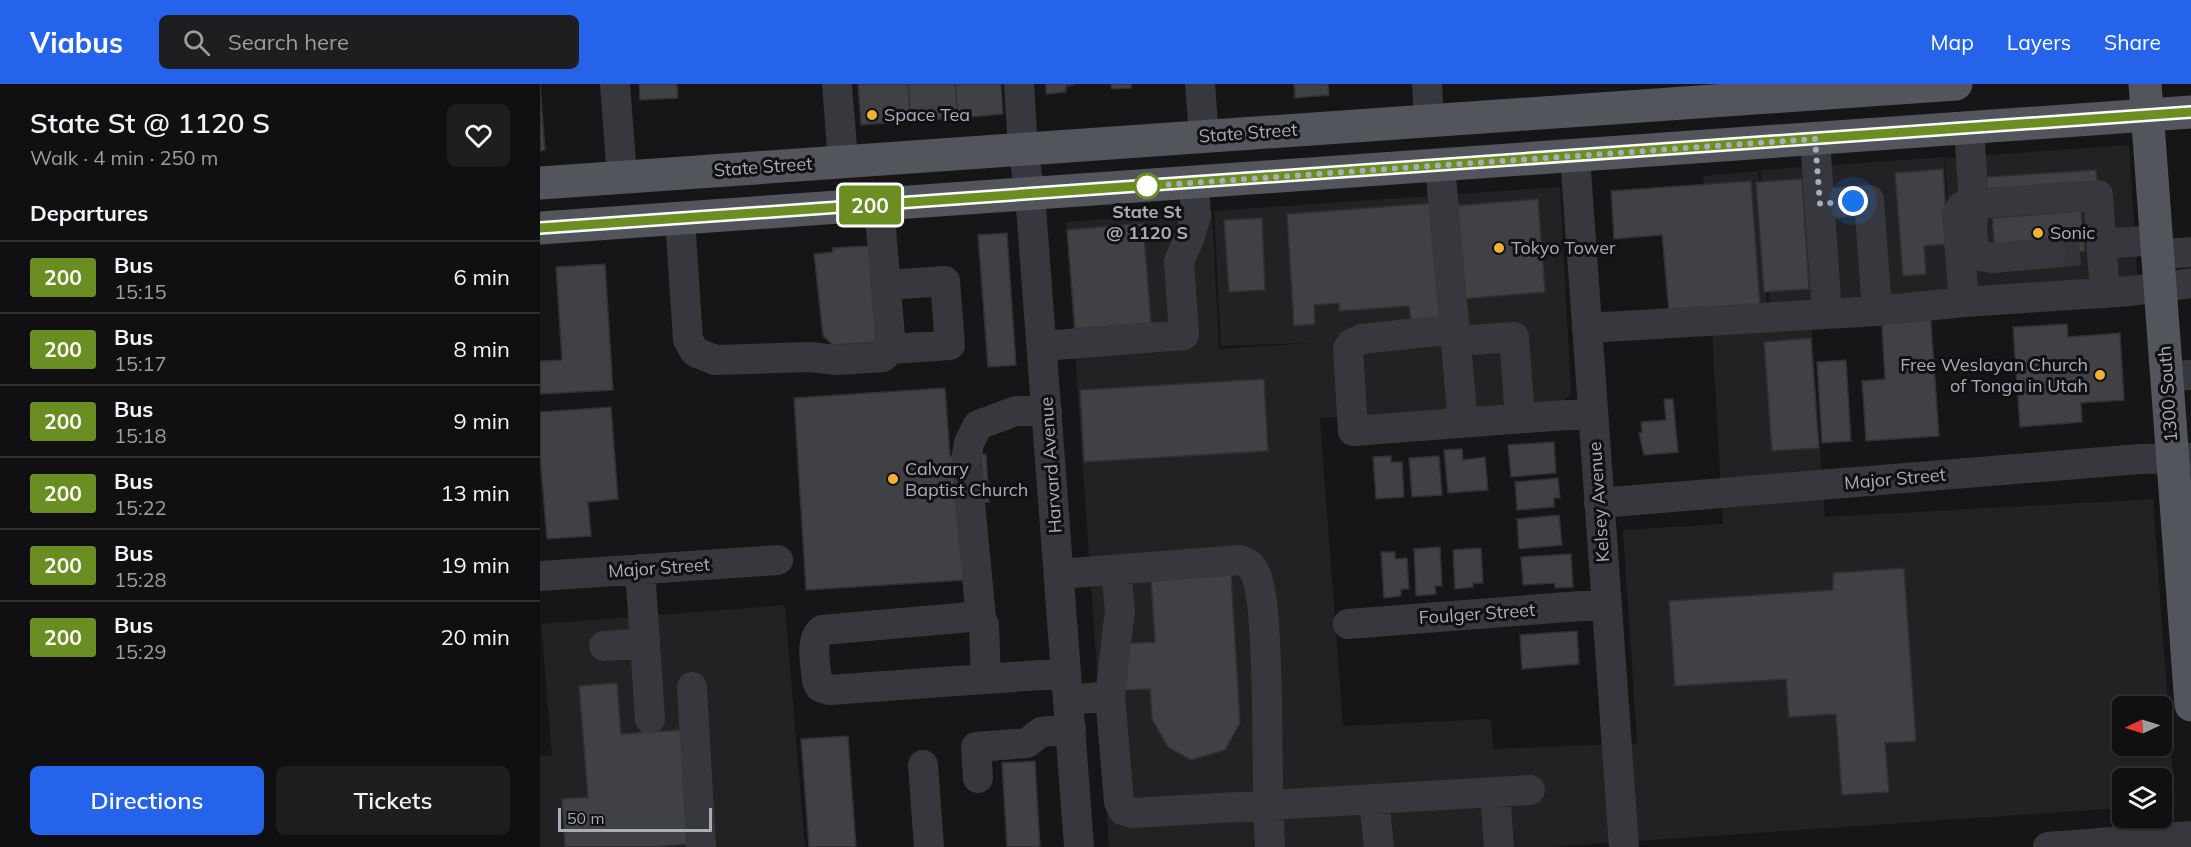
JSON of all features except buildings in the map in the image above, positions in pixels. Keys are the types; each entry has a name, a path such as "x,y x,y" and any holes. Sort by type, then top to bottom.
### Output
{"main road":[{"name":"State Street","path":"540,183 1634,106 1699,93 1953,84"},
{"path":"540,228 1969,128 2146,100 2191,112"},
{"name":"1300 South","path":"2146,100 2157,247 2175,285 2191,705"},
{"path":"1575,156 1634,106"},
{"path":"1338,173 1422,135 1430,120"}],"street":[{"path":"615,84 621,177"},
{"path":"837,84 843,161"},
{"name":"Harvard Avenue","path":"1019,84 1042,346 1079,847"},
{"path":"1200,84 1204,136"},
{"path":"1427,84 1430,120"},
{"path":"1969,128 1974,204 1971,218 1973,244 1977,253 1993,258 2050,253"},
{"path":"1815,139 1827,314"},
{"name":"Kelsey Avenue","path":"1575,156 1624,847"},
{"path":"1440,166 1463,423"},
{"path":"1042,346 1184,335 1179,261 1190,238 1196,216 1194,183"},
{"path":"1964,302 1957,215 1961,207 1974,204 2098,195 2096,248 2105,292"},
{"path":"1820,204 1869,200 1877,311"},
{"path":"879,205 891,349"},
{"path":"680,219 688,340 695,352 715,360 810,357 838,360 883,357 891,349 950,345 945,281 887,285"},
{"path":"2096,248 2157,247 2191,252"},
{"path":"1587,328 1877,311 2175,285"},
{"path":"1520,418 1514,337 1455,335 1362,339 1351,344 1348,350 1353,431 1593,413"},
{"path":"967,455 969,443 978,425 1016,411 1047,411"},
{"name":"Major Street","path":"1599,503 2139,459 2182,459"},
{"path":"970,503 981,618 984,625 987,679"},
{"name":"Major Street","path":"540,576 778,560"},
{"path":"1059,574 1240,560 1249,563 1256,574 1263,615 1268,696 1270,847"},
{"path":"640,569 650,719"},
{"path":"1116,570 1120,610 1110,696 1119,802 1123,810 1132,813 1530,789"},
{"name":"Foulger Street","path":"1348,624 1606,604"},
{"path":"981,618 970,617 822,630 817,633 814,640 817,681 820,687 829,690 987,679 1067,686 1110,696"},
{"path":"604,646 645,643"},
{"path":"692,687 701,847"},
{"path":"978,778 976,747 1027,743 1041,732 1071,729"},
{"path":"923,765 929,847"},
{"path":"1495,792 1499,847"},
{"path":"1374,799 1379,847"},
{"path":"2062,846 2107,845 2191,836"}],"shaded area":[{"path":"2129,145 2138,284 1954,299 1945,158"},
{"path":"1944,157 1953,308 1771,320 1761,170"},
{"path":"1758,171 1768,322 1811,320 1825,517 2153,499 2167,696 2112,696 2112,756 2172,756 2175,804 2172,804 2172,768 2112,768 2112,809 1551,847 1109,847 1066,222 1212,211 1219,349 1310,343 1221,346 1214,211 1560,187 1571,392 1569,396 1549,405 1320,418 1343,726 1491,719 1493,749 1637,743 1623,530 1723,524 1703,176"},
{"path":"785,605 805,847 540,847 540,756 552,755 541,624"}],"tunnel":[{"path":"2050,253 2085,250"},
{"path":"967,455 970,503"}],"bus line":[{"name":"200","path":"540,228 2191,112"}],"place":[{"name":"Space Tea","path":"872,115"},
{"name":"State St @ 1120 S","path":"1147,186"},
{"name":"Sonic","path":"2038,233"},
{"name":"Tokyo Tower","path":"1499,248"},
{"name":"Free Weslayan Church of Tonga in Utah","path":"2100,375"},
{"name":"Calvary Baptist Church","path":"893,479"}],"route":[{"path":"1147,186 1815,139 1820,204 1853,201"}]}
